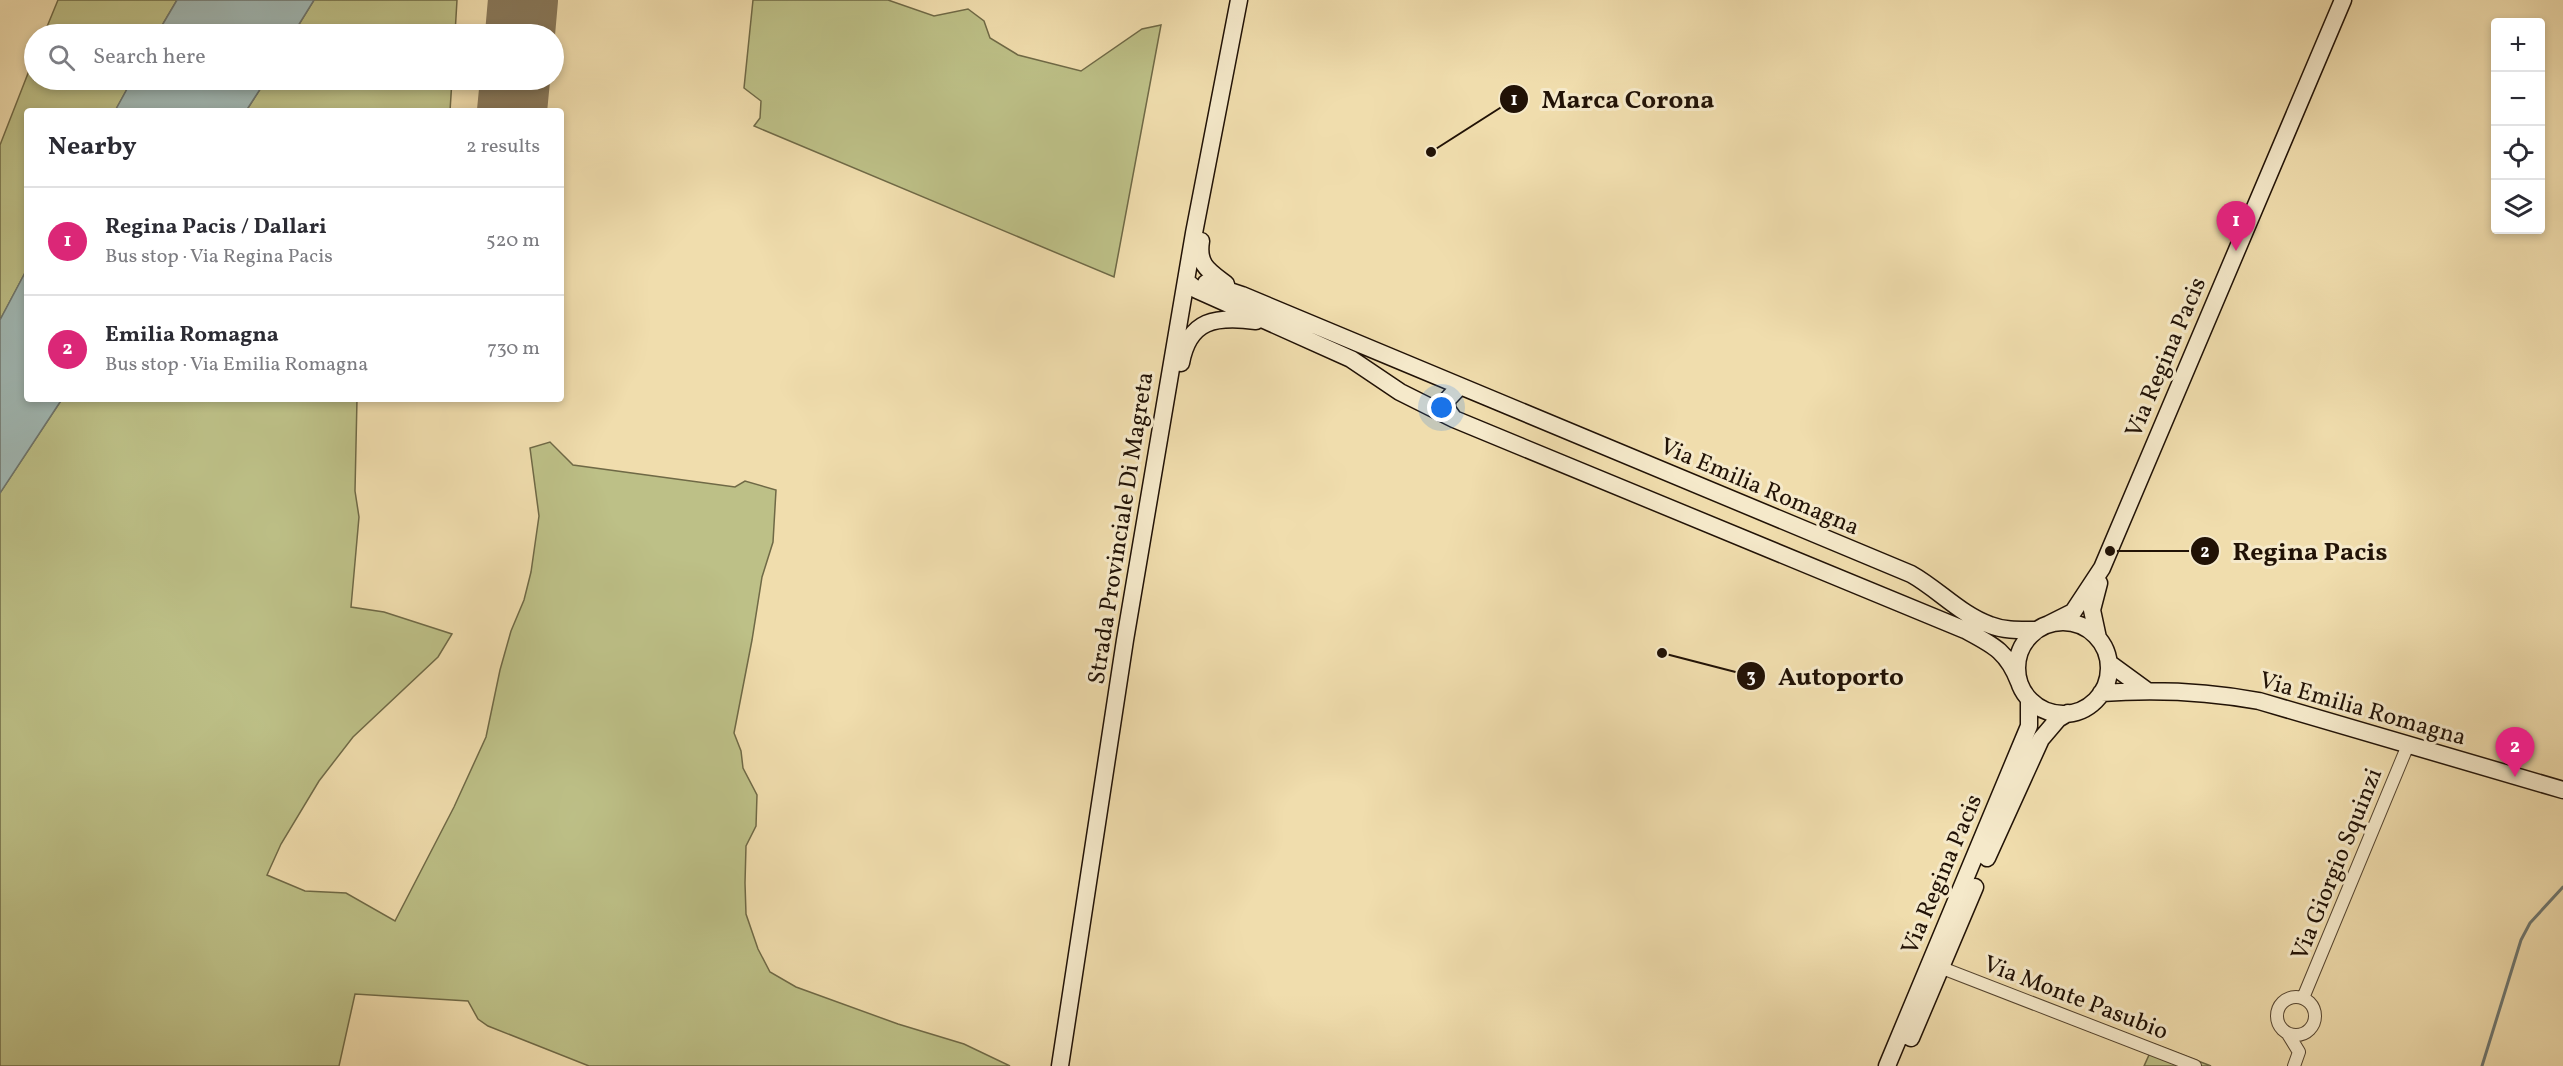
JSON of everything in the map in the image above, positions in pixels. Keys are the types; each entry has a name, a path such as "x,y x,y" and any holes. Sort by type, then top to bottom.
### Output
{"street":[{"name":"Strada Provinciale Di Magreta","path":"1060,1066 1125,640 1160,429 1207,162 1239,0"},
{"name":"Via Regina Pacis","path":"2098,638 2092,610 2102,568 2343,0"},
{"path":"1207,162 1213,167 1214,172 1200,246 1200,260 1206,270 1242,295"},
{"name":"Via Emilia Romagna","path":"1186,281 1194,280 1242,295 1911,574 1931,585 1966,612 1990,625 2014,631 2062,622 2088,629 2098,638"},
{"path":"1186,281 1197,290 1351,359 1400,392 1455,418 1965,630 1997,647 2011,663 2029,699 2047,711 2068,713 2081,710 2101,693 2107,679 2109,663 2098,638"},
{"path":"1160,429 1172,410 1183,351 1190,337 1200,326 1233,318 1269,323"},
{"path":"1455,418 1448,409 1448,400 1460,386"},
{"name":"Via Regina Pacis","path":"2043,627 2073,612 2102,568"},
{"path":"2019,682 2017,667 2019,653 2026,640 2043,627"},
{"path":"2109,663 2146,690"},
{"name":"Via Emilia Romagna","path":"2101,693 2146,690 2212,693 2259,701 2563,790"},
{"name":"Via Regina Pacis","path":"1887,1066 2029,726 2029,699"},
{"name":"Via Regina Pacis","path":"1899,1066 1942,968 1989,851 2041,739 2058,719 2068,713"},
{"name":"Via Giorgio Squinzi","path":"2303,998 2408,745"},
{"name":"Via Monte Pasubio","path":"1942,968 2195,1066"},
{"name":"Via Giorgio Squinzi","path":"2288,1034 2301,1034 2312,1026 2313,1007 2303,998 2292,997 2278,1008 2279,1025 2288,1034 2299,1052 2294,1066"}],"green space":[{"path":"58,0 177,0 163,24 48,24"},
{"path":"314,0 457,0 456,24 299,24"},
{"path":"753,0 888,0 934,16 968,9 984,21 990,38 1018,55 1081,71 1142,29 1161,25 1114,277 754,126 760,118 761,101 744,88"},
{"path":"24,84 24,90 127,90 117,108 24,108 24,275 0,320 0,145"},
{"path":"260,90 451,90 450,108 248,108"},
{"path":"60,402 357,402 355,491 359,517 351,607 384,612 452,634 438,657 353,737 319,781 281,844 267,875 305,891 346,893 395,921 454,807 486,737 500,670 531,572 539,516 530,448 550,442 573,465 735,487 745,481 776,490 773,542 762,577 734,733 741,751 743,768 757,795 756,826 746,846 745,883 746,914 758,949 770,972 796,987 898,1024 964,1044 1010,1066 589,1066 488,1026 478,1019 468,1001 355,994 339,1066 0,1066 0,493"},
{"path":"2154,1044 2211,1066 2144,1066"}],"water":[{"path":"177,0 314,0 299,24 163,24"},
{"path":"127,90 260,90 248,108 117,108"},
{"path":"24,275 24,402 60,402 0,493 0,320"}],"waterway":[{"path":"2482,1066 2521,940 2530,923 2563,887"}],"runway":[{"path":"521,24 523,0"},
{"path":"512,108 514,90"}],"place":[{"name":"Marca Corona","path":"1431,152"},
{"name":"Regina Pacis / Dallari","path":"2236,251"},
{"name":"Regina Pacis","path":"2110,551"},
{"name":"Autoporto","path":"1662,653"},
{"name":"Emilia Romagna","path":"2515,777"}]}
